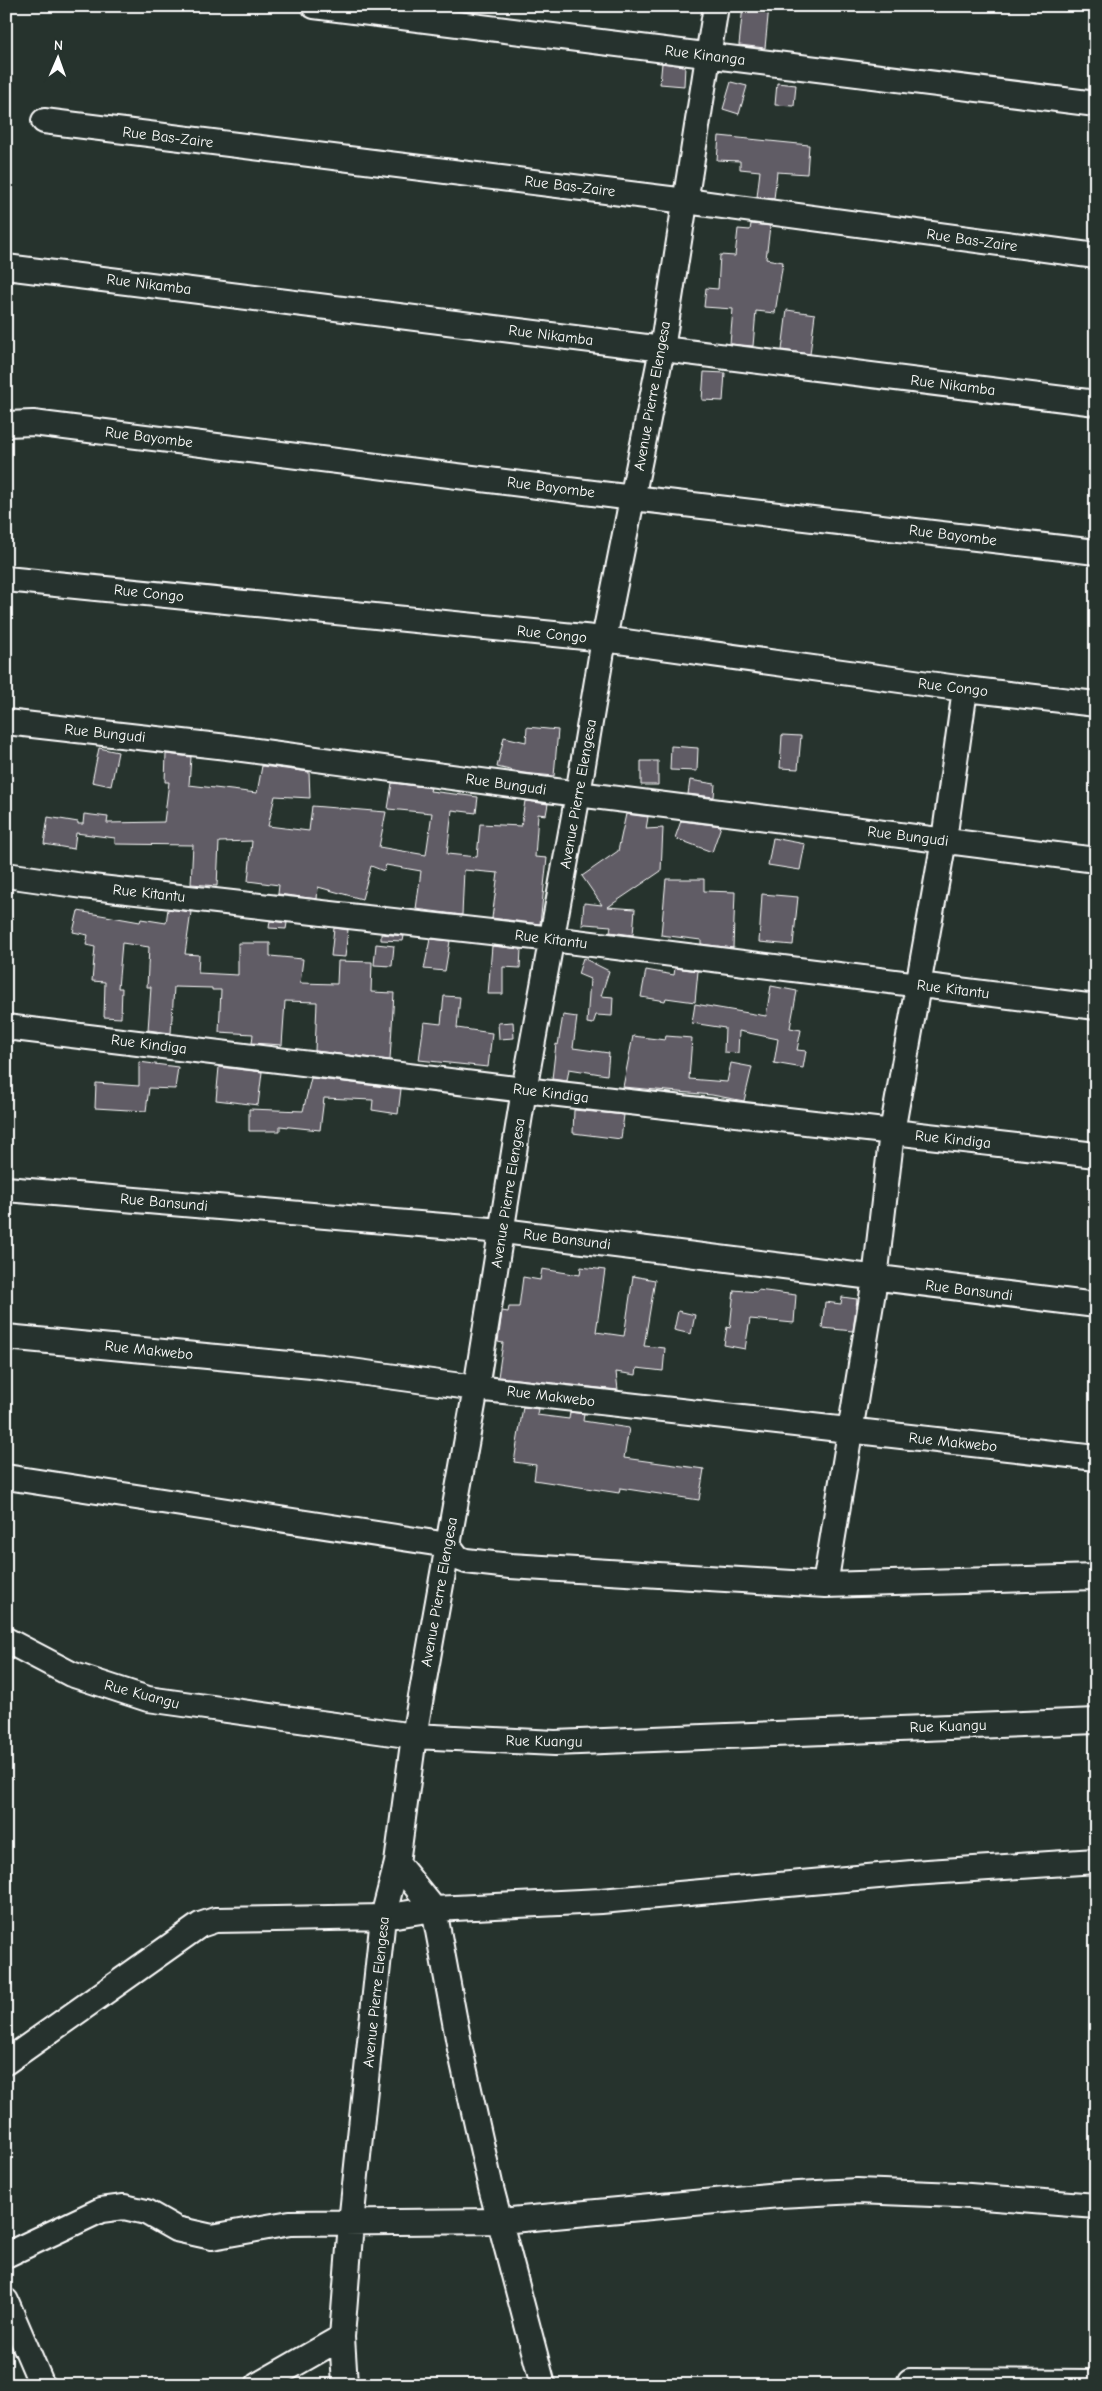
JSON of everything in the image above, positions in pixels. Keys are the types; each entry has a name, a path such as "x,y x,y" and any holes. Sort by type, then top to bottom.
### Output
{"street":[{"name":"Rue Kinanga","path":"314,6 1096,104"},
{"name":"Avenue Pierre Elengesa","path":"345,2385 342,2337 351,2223 383,1917 398,1863 414,1736 476,1388 524,1090 604,640 662,349 716,6"},
{"name":"Rue Bas-Zaire","path":"44,121 686,201 1096,256"},
{"name":"Rue Nikamba","path":"6,266 1096,403"},
{"name":"Rue Bayombe","path":"6,424 33,422 633,498 1096,552"},
{"name":"Rue Congo","path":"6,579 604,640 965,689 1096,704"},
{"path":"825,1585 875,1279 892,1132 944,840 965,689"},
{"name":"Rue Bungudi","path":"6,722 227,746 578,794 1096,860"},
{"name":"Rue Kitantu","path":"6,874 83,886 552,939 1096,1007"},
{"name":"Rue Kindiga","path":"6,1027 524,1090 1096,1155"},
{"name":"Rue Bansundi","path":"6,1189 502,1231 875,1279 1096,1305"},
{"name":"Rue Makwebo","path":"6,1337 322,1367 476,1388 1096,1458"},
{"path":"6,1477 448,1545 458,1558 477,1563 825,1585 1096,1577"},
{"name":"Rue Kuangu","path":"6,1640 71,1674 148,1699 414,1736 555,1742 1096,1721"},
{"path":"6,2062 200,1925 215,1920 383,1917 434,1909 600,1901 912,1873 1096,1861"},
{"path":"398,1863 434,1909 460,2049 495,2204 543,2385"},
{"path":"6,2255 102,2210 124,2207 146,2212 176,2229 212,2237 290,2223 501,2221 779,2195 857,2191 957,2195 1096,2206"},
{"path":"6,2301 42,2385"},
{"path":"258,2385 342,2337"},
{"path":"910,2381 1096,2382"}],"building":[{"path":"743,6 769,6 765,48 739,45"},
{"path":"662,63 685,66 684,86 660,84"},
{"path":"731,82 747,86 739,114 723,109"},
{"path":"777,83 796,85 794,106 775,105"},
{"path":"719,136 809,145 807,174 777,172 774,199 757,197 760,171 740,169 740,161 717,160"},
{"path":"751,224 770,226 766,259 783,262 775,313 756,311 753,346 730,344 733,309 704,307 706,288 718,289 720,255 735,256 738,229 750,230"},
{"path":"787,310 815,314 810,354 782,350"},
{"path":"704,372 725,373 723,401 702,400"},
{"path":"527,727 558,730 554,776 523,773 497,767 504,737 526,742"},
{"path":"782,735 801,736 798,769 780,768"},
{"path":"671,746 698,748 697,771 670,770"},
{"path":"99,748 118,752 111,786 92,782"},
{"path":"166,754 191,757 189,785 257,793 262,766 309,772 310,798 275,796 268,826 309,831 312,806 386,812 379,847 426,855 432,813 388,809 392,783 431,788 430,791 478,797 476,813 452,810 447,854 477,857 480,824 521,826 525,801 548,804 546,815 538,814 535,857 547,858 540,924 492,918 498,873 464,870 462,915 416,909 421,871 386,865 384,871 371,866 362,899 318,887 317,899 278,894 279,885 248,881 252,841 219,842 217,886 191,884 193,845 115,844 115,838 76,833 74,849 44,844 48,817 78,822 78,824 83,824 84,814 108,817 107,823 164,822 169,782 165,782"},
{"path":"641,761 658,761 658,785 641,785"},
{"path":"690,780 715,784 714,797 688,794"},
{"path":"626,814 648,817 646,829 663,828 661,871 608,907 635,909 633,935 610,932 611,926 585,924 582,926 584,903 602,905 582,876 618,851"},
{"path":"681,821 721,826 712,852 675,838"},
{"path":"773,838 805,844 800,870 768,865"},
{"path":"666,879 704,879 704,891 735,892 733,948 701,944 701,940 661,935"},
{"path":"762,894 798,897 793,945 759,942"},
{"path":"168,909 191,912 185,954 199,955 198,973 238,975 238,943 270,943 270,956 303,959 300,983 337,984 338,961 372,962 371,992 394,993 390,1060 315,1051 317,1002 285,1001 282,1045 252,1043 253,1034 219,1032 221,990 212,990 212,988 174,987 171,1033 148,1030 151,987 147,987 149,947 122,943 118,988 122,988 121,1018 104,1017 105,982 92,981 95,947 86,945 88,935 73,932 78,911 140,922 141,919 166,923"},
{"path":"270,921 287,923 286,929 269,928"},
{"path":"334,928 348,930 345,957 331,956"},
{"path":"381,934 404,936 403,941 381,940"},
{"path":"430,939 450,941 445,971 424,969"},
{"path":"376,944 394,946 392,966 374,965"},
{"path":"492,946 521,949 520,968 503,967 503,994 488,994"},
{"path":"583,958 609,971 601,996 613,997 612,1016 596,1015 593,1024 587,1023 590,979 578,974"},
{"path":"675,968 698,971 695,1002 666,998 665,1001 641,997 646,970 674,975"},
{"path":"771,986 797,991 790,1028 801,1030 797,1050 806,1051 803,1068 774,1063 778,1039 739,1031 738,1053 724,1052 725,1028 692,1023 695,1004 766,1016"},
{"path":"444,996 460,997 457,1028 492,1033 488,1067 419,1060 424,1022 441,1024"},
{"path":"563,1015 577,1017 573,1048 609,1053 607,1075 569,1069 567,1081 552,1079 556,1044 558,1045"},
{"path":"513,1022 514,1038 499,1039 498,1023"},
{"path":"633,1036 665,1040 666,1036 692,1038 689,1079 727,1082 731,1063 752,1067 744,1101 712,1095 623,1087"},
{"path":"139,1062 178,1067 175,1089 149,1088 146,1111 95,1108 96,1083 139,1086"},
{"path":"219,1067 262,1072 258,1105 216,1100"},
{"path":"311,1078 401,1089 398,1114 372,1110 373,1100 324,1098 320,1130 280,1126 280,1131 249,1131 249,1109 303,1111"},
{"path":"574,1110 624,1115 621,1139 573,1133"},
{"path":"581,1267 605,1270 596,1332 624,1336 633,1276 655,1280 644,1346 665,1348 663,1371 637,1368 636,1375 616,1372 618,1390 498,1377 503,1343 498,1342 502,1311 508,1312 509,1307 519,1307 523,1277 540,1280 542,1269 580,1275"},
{"path":"734,1290 757,1292 758,1290 796,1295 794,1323 750,1319 745,1349 724,1345 727,1327 730,1328"},
{"path":"842,1297 857,1299 853,1331 822,1328 825,1302 841,1304"},
{"path":"678,1311 695,1315 691,1334 674,1330"},
{"path":"523,1407 538,1409 537,1415 569,1419 570,1412 584,1414 583,1421 629,1428 624,1458 704,1469 699,1500 620,1488 619,1493 534,1480 536,1465 514,1462"}]}
